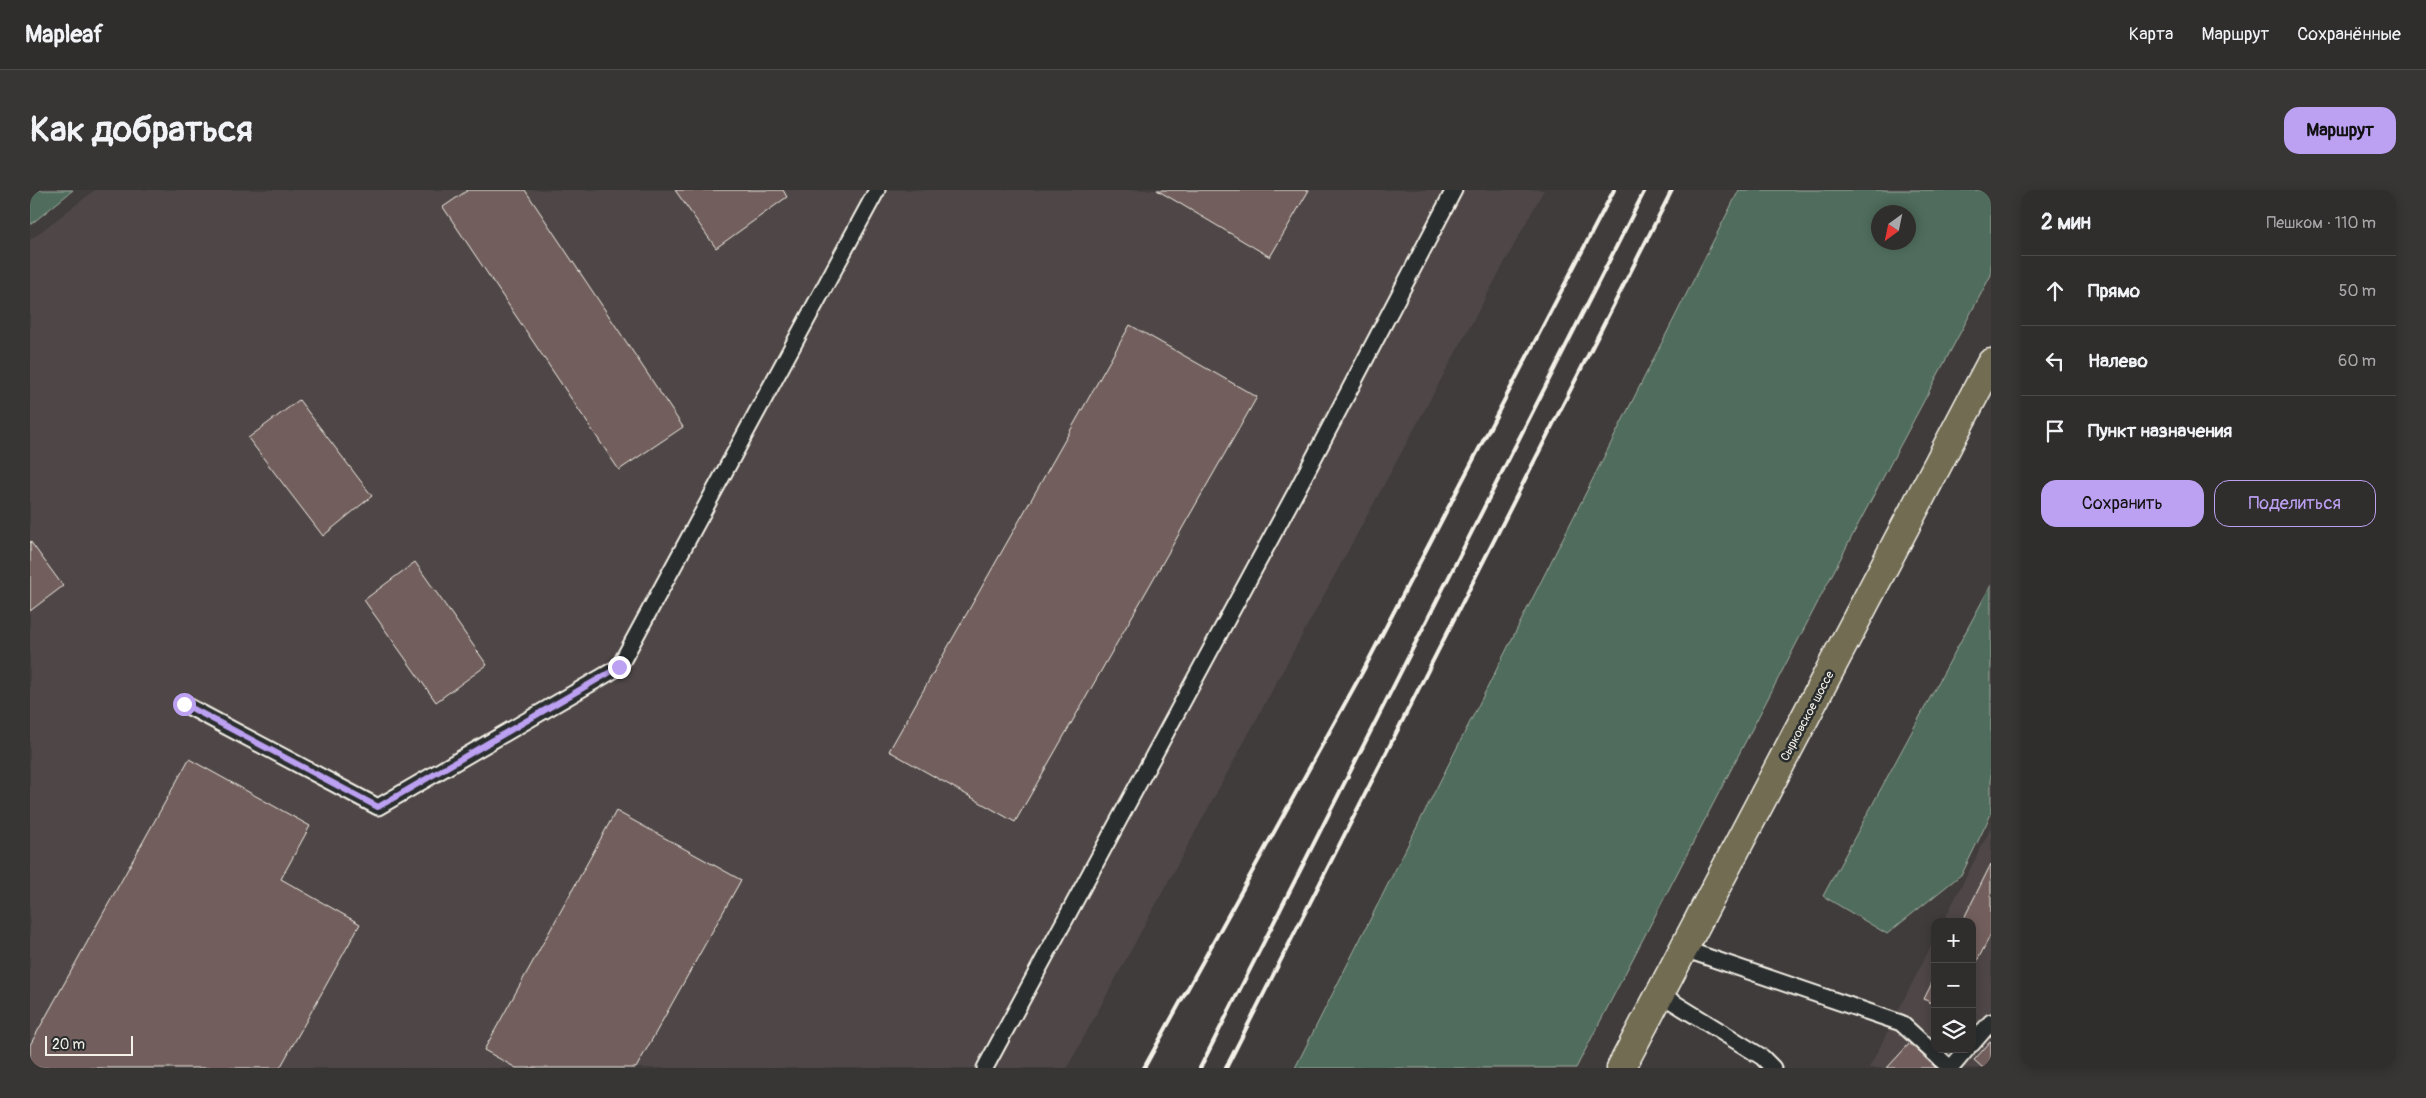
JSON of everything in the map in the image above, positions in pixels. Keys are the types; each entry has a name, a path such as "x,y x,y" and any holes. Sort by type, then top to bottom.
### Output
{"main road":[{"name":"Сырковское шоссе","path":"1621,1068 1991,363"}],"lane":[{"path":"184,704 378,807 619,667 877,190"},
{"path":"985,1068 1298,488 1454,190"},
{"path":"1684,949 1901,1023 1950,1068 1963,1053"},
{"path":"1660,994 1762,1057 1773,1068"},
{"path":"1976,1039 1991,1022"}],"shaded area":[{"path":"95,190 1544,190 1067,1068 30,1068 30,240"},
{"path":"1991,828 1991,1068 1869,1068 1931,946 1931,1053 1976,1053 1976,918 1945,918"}],"green space":[{"path":"30,190 73,190 30,225"},
{"path":"1739,190 1991,190 1991,275 1861,519 1576,1068 1295,1068"},
{"path":"1991,585 1991,814 1962,874 1887,934 1823,896"}],"building":[{"path":"468,190 525,190 683,427 619,470 443,207"},
{"path":"675,190 783,190 787,197 716,248"},
{"path":"1157,190 1309,190 1270,257"},
{"path":"1130,325 1257,397 1015,822 889,751"},
{"path":"299,400 372,496 323,536 248,438"},
{"path":"30,541 63,586 30,611"},
{"path":"415,562 487,665 436,702 364,600"},
{"path":"189,759 310,826 281,879 360,924 280,1068 33,1068 30,1066 30,1045"},
{"path":"616,811 741,880 636,1068 516,1068 484,1050"},
{"path":"1991,864 1991,934 1976,963 1976,918 1964,918"},
{"path":"1931,985 1931,1003 1924,999"},
{"path":"1991,1041 1991,1068 1983,1068 1974,1060"},
{"path":"1910,1043 1936,1068 1887,1068"}],"railway":[{"path":"1144,1068 1364,669 1614,190"},
{"path":"1200,1068 1645,190"},
{"path":"1226,1068 1672,190"}],"route":[{"path":"184,704 378,807 619,667"}]}
